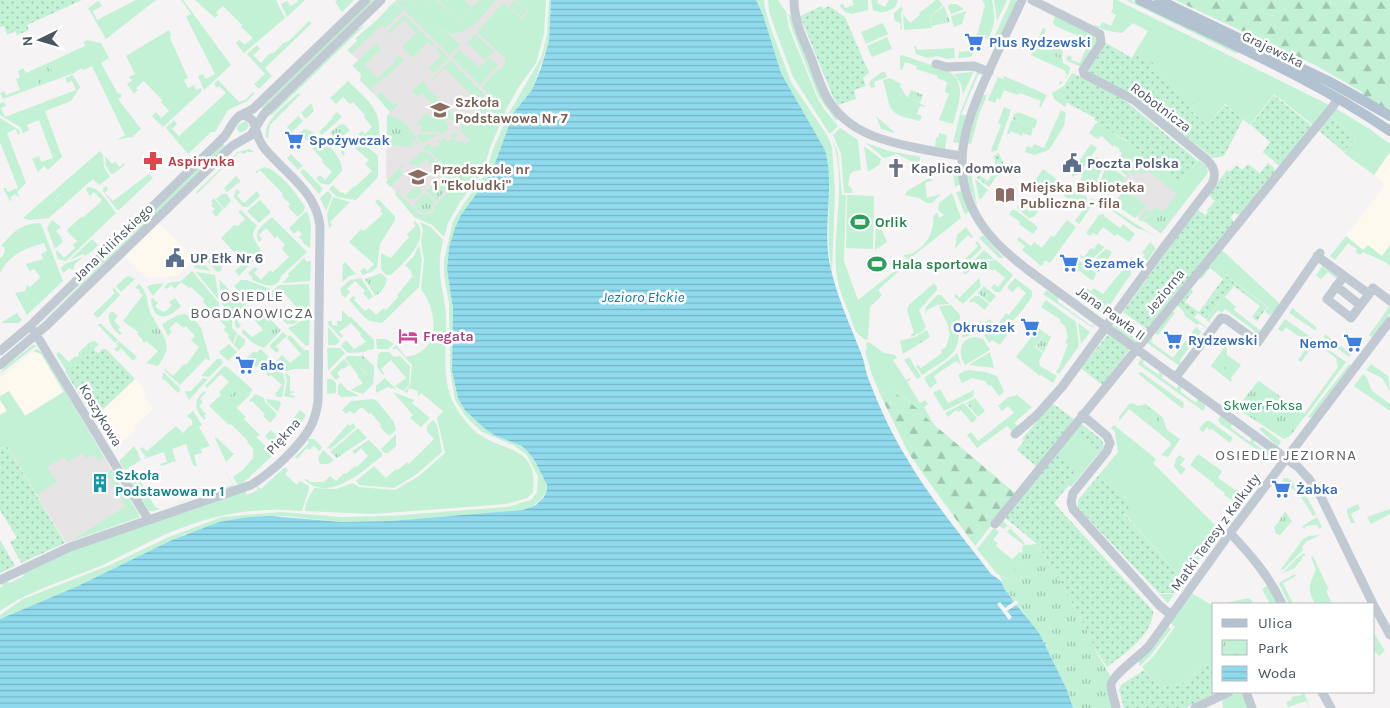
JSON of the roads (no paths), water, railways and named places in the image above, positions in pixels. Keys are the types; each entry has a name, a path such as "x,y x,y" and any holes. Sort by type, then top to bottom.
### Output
{"main road":[{"name":"Grajewska","path":"1140,0 1299,78 1337,98 1390,131"},
{"name":"Grajewska","path":"1159,0 1357,96 1390,116"}],"street":[{"path":"366,0 253,109 238,116 232,124 235,136 249,137 264,114 382,0"},
{"path":"794,0 798,28 825,94 844,119 859,130 888,141 962,156"},
{"name":"Jana Pawła II","path":"1022,0 969,117 964,138 962,156 964,176 976,216 1004,249 1028,270 1287,458 1305,474 1319,493 1372,603"},
{"name":"Robotnicza","path":"1032,0 1100,34 1101,43 1082,70 1084,74 1134,100 1207,160 1212,165 1215,173 1212,184 1107,326"},
{"path":"936,64 947,67 974,66 989,72"},
{"name":"Jeziorna","path":"995,524 1334,105 1337,98"},
{"path":"238,116 250,118 254,123 254,130"},
{"name":"Jana Kilińskiego","path":"0,351 30,326 224,138 232,124"},
{"name":"Piękna","path":"0,580 58,552 148,519 241,489 255,482 271,470 311,427 318,401 320,221 307,192 264,148 254,130"},
{"name":"Piękna","path":"244,138 264,148"},
{"name":"Jana Kilińskiego","path":"0,365 36,335 232,146 244,138"},
{"path":"1176,378 1221,318 1226,318 1258,342 1318,254 1369,294"},
{"path":"1344,276 1327,299 1351,318 1373,288 1390,300"},
{"path":"1336,286 1360,306"},
{"name":"Matki Teresy z Kalkuty","path":"1116,708 1111,682 1117,674 1142,654 1230,533 1390,321"},
{"name":"Koszykowa","path":"30,326 148,519"},
{"path":"1015,434 1054,397 1107,326"},
{"path":"1082,416 1107,436 1110,443 1107,451 1073,493 1071,502 1073,509 1159,605 1171,615"},
{"path":"1230,533 1258,563 1273,584 1282,603"},
{"name":"Jana Pawła II","path":"1375,609 1390,635"},
{"path":"1195,708 1226,693"},
{"path":"1246,693 1252,708"},
{"path":"1322,693 1330,708"}],"water":[{"name":"Jezioro Ełckie","path":"551,0 756,0 763,15 781,73 825,150 829,177 827,232 829,260 843,307 880,406 900,448 925,488 991,574 1001,581 1005,590 1039,633 1067,690 1073,708 0,708 0,619 78,586 172,540 219,522 248,517 271,516 341,522 391,521 523,510 536,505 544,497 547,485 529,453 522,446 494,435 483,427 465,410 458,398 452,371 453,309 447,269 449,248 461,215 491,174 514,112 532,90 541,68 549,41"}],"place":[{"name":"Plus Rydzewski","path":"974,42"},
{"name":"Szkoła Podstawowa Nr 7","path":"440,110"},
{"name":"Spożywczak","path":"294,140"},
{"name":"Aspirynka","path":"153,161"},
{"name":"Poczta Polska","path":"1072,163"},
{"name":"Kaplica domowa","path":"896,168"},
{"name":"Przedszkole nr 1 \"Ekoludki\"","path":"418,177"},
{"name":"Miejska Biblioteka Publiczna - fila","path":"1005,195"},
{"name":"Orlik","path":"860,222"},
{"name":"UP Ełk Nr 6","path":"175,258"},
{"name":"Sezamek","path":"1069,263"},
{"name":"Hala sportowa","path":"877,264"},
{"name":"Okruszek","path":"1030,327"},
{"name":"Fregata","path":"408,336"},
{"name":"Rydzewski","path":"1173,340"},
{"name":"Nemo","path":"1353,343"},
{"name":"abc","path":"245,365"},
{"name":"Szkoła Podstawowa nr 1","path":"100,483"},
{"name":"Żabka","path":"1281,489"}],"district":[{"name":"OSIEDLE BOGDANOWICZA","path":"252,304"},
{"name":"OSIEDLE JEZIORNA","path":"1286,455"}],"park label":[{"name":"Skwer Foksa","path":"1263,405"}]}
